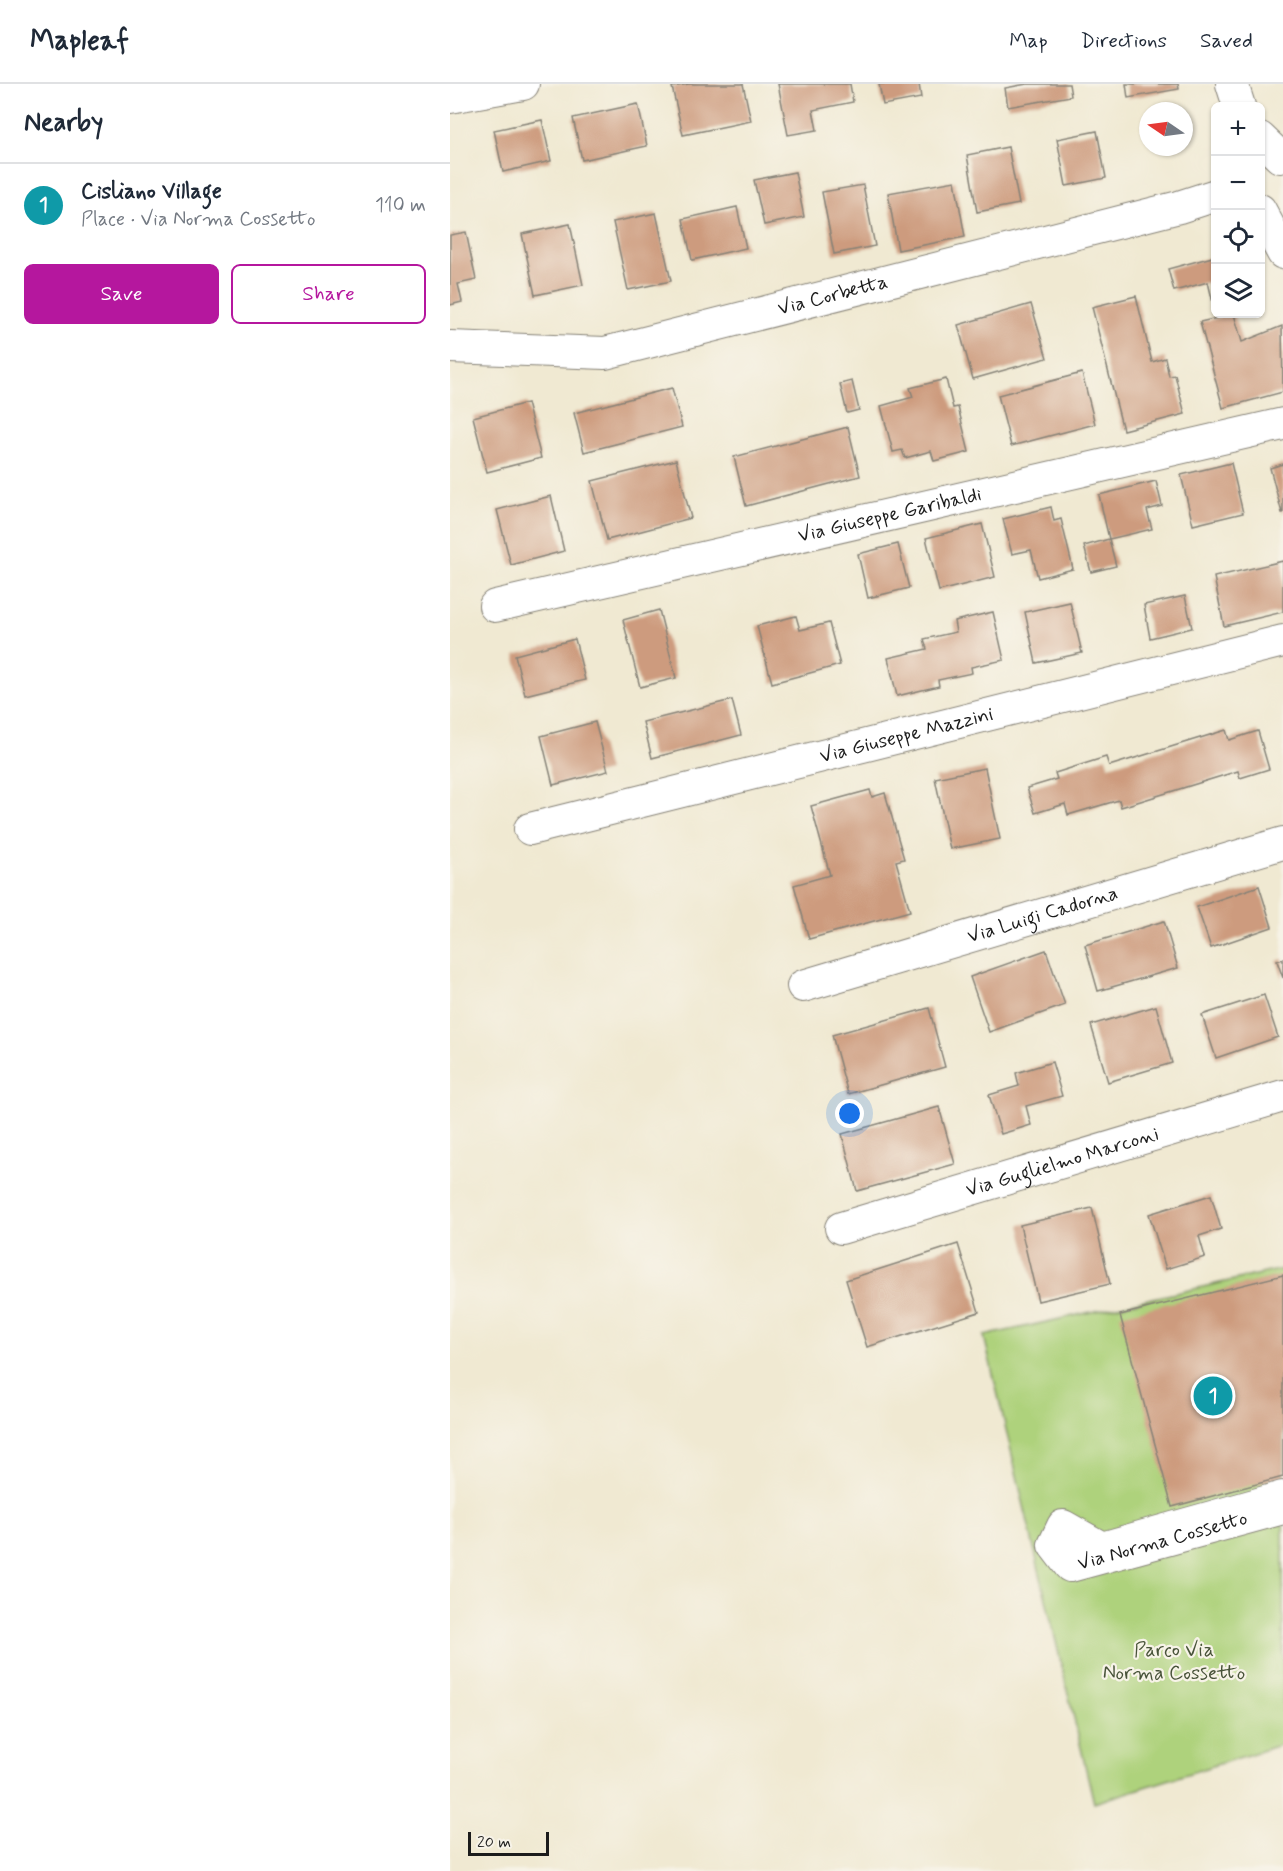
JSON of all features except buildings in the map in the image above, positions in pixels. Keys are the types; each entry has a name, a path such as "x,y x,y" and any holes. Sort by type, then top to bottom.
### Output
{"street":[{"path":"450,97 523,84"},
{"name":"Via Corbetta","path":"450,347 605,353 1211,197"},
{"path":"1265,210 1283,207"},
{"path":"1261,210 1283,254"},
{"name":"Via Giuseppe Garibaldi","path":"495,606 1283,424"},
{"name":"Via Giuseppe Mazzini","path":"530,829 1283,641"},
{"name":"Via Luigi Cadorna","path":"803,986 1283,843"},
{"name":"Via Guglielmo Marconi","path":"841,1228 1283,1096"},
{"name":"Via Norma Cossetto","path":"1283,1497 1102,1548 1063,1526 1054,1545 1070,1566 1283,1508"}],"green space":[{"name":"Parco Via Norma Cossetto","path":"1283,1269 1283,1744 1094,1803 984,1336"}],"place":[{"name":"Cisliano Village","path":"1213,1396"}]}
